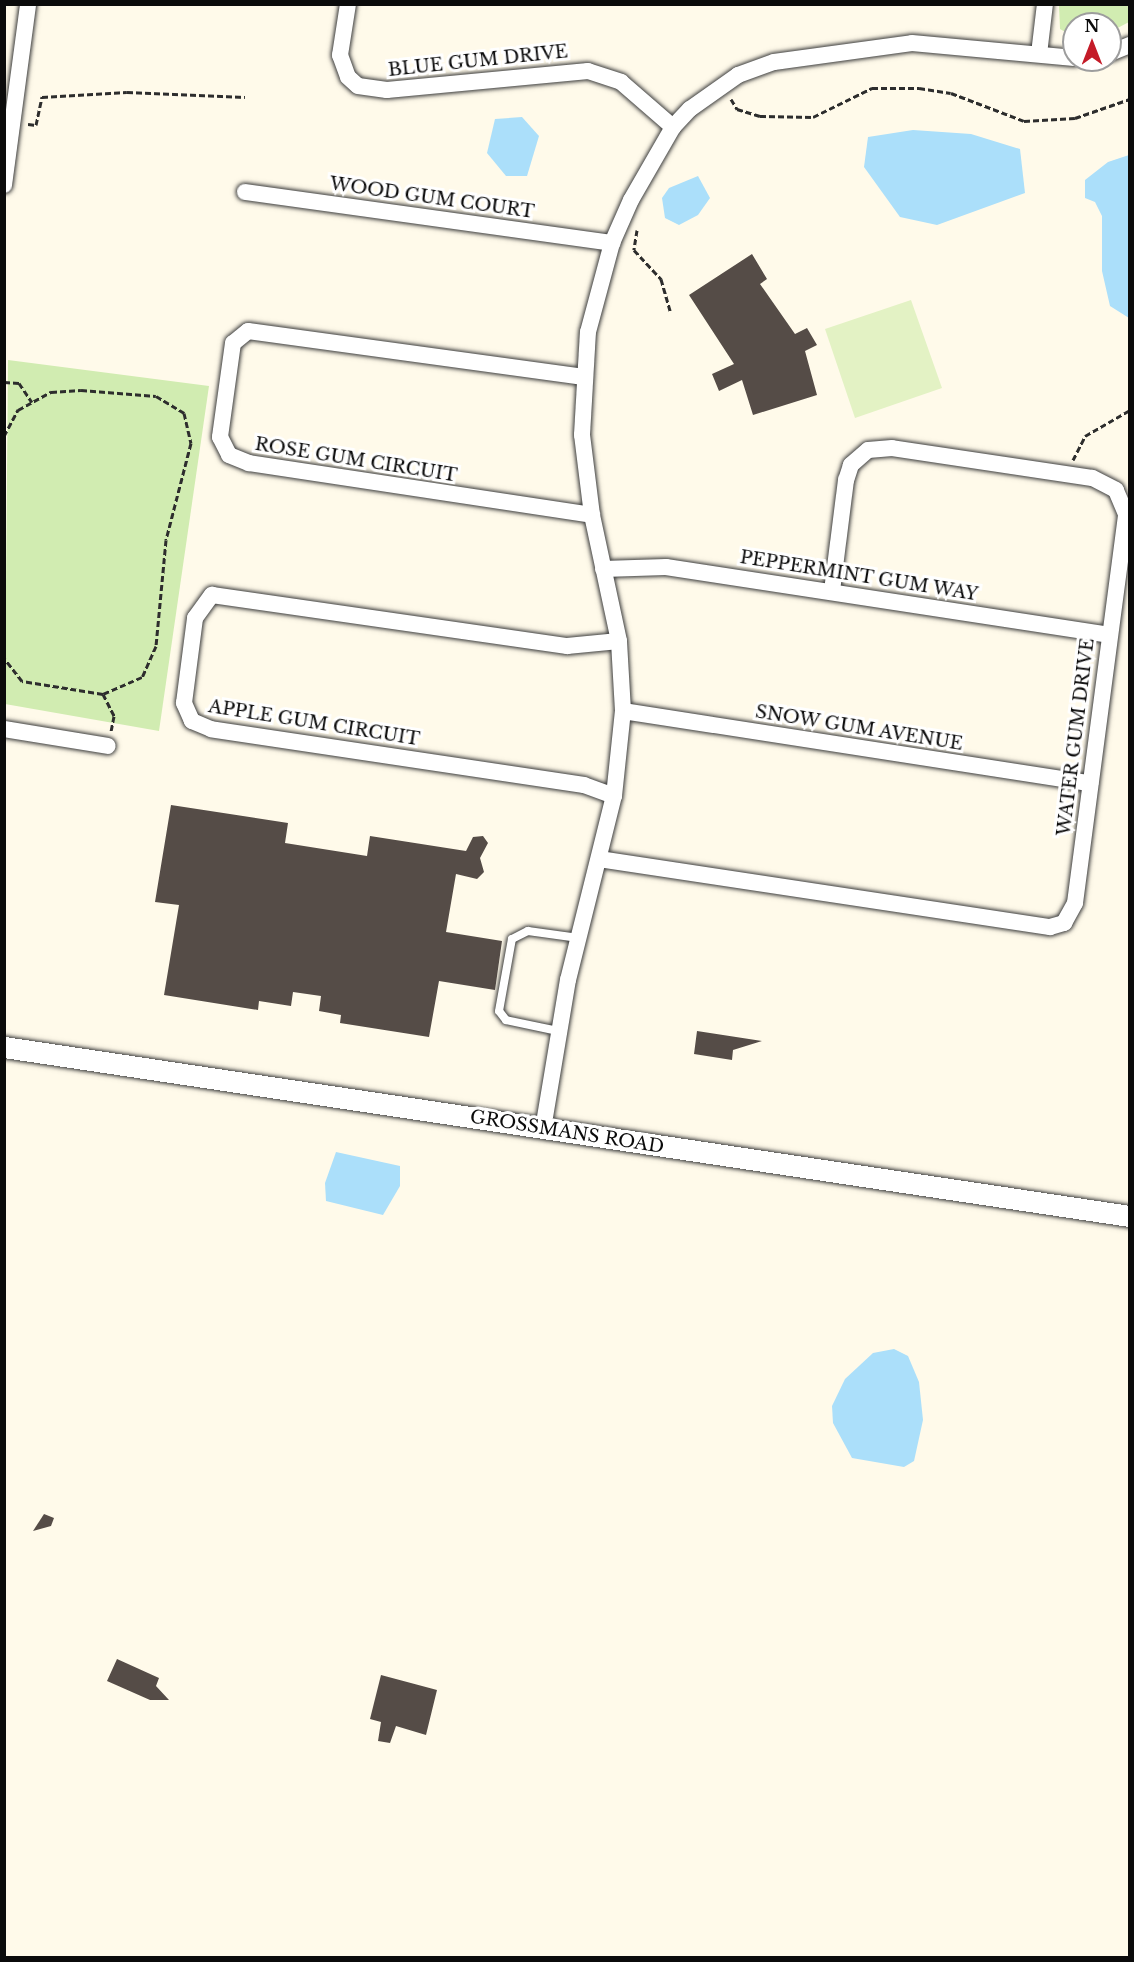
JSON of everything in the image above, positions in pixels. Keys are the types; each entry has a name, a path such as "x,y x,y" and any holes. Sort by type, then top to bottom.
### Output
{"street":[{"path":"4,185 12,122 10,95 28,4"},
{"name":"BLUE GUM DRIVE","path":"348,4 340,55 348,77 358,86 387,90 588,71 621,82 673,127"},
{"path":"1039,54 1045,4"},
{"path":"543,1129 558,1031 614,796 623,711 619,641 592,515 582,435 584,376 593,312 612,243 673,127 725,92 785,59 912,43 1062,57"},
{"name":"WOOD GUM COURT","path":"246,192 612,243"},
{"name":"ROSE GUM CIRCUIT","path":"584,376 248,332 233,343 220,437 229,455 249,463 592,515"},
{"name":"WATER GUM DRIVE","path":"599,859 1050,927 1064,923 1075,903 1124,502 1105,481 892,448 868,450 851,465 846,480 832,591"},
{"name":"PEPPERMINT GUM WAY","path":"603,569 666,567 1109,635"},
{"name":"APPLE GUM CIRCUIT","path":"614,796 584,785 211,729 192,721 184,703 195,618 212,595 567,646 619,641"},
{"name":"SNOW GUM AVENUE","path":"623,711 1090,783"},
{"path":"4,729 108,746"},
{"name":"GROSSMANS ROAD","path":"4,1047 1130,1216"}],"lane":[{"path":"558,1031 507,1020 499,1011 512,939 528,932 579,938"}],"path":[{"path":"725,92 737,109 760,116 813,117 872,88 919,88 951,93 1024,121 1075,118 1130,99"},
{"path":"12,122 36,125 42,97 127,92 246,97"},
{"path":"721,103 725,92"},
{"path":"639,217 634,250 661,279 670,311"},
{"path":"4,382 19,383 32,402"},
{"path":"4,436 18,410 51,392 81,390 156,396 184,413 191,443 166,540 156,646 142,676 103,694 22,681 4,658"},
{"path":"1071,475 1085,436 1130,410"},
{"path":"103,694 114,716 108,746"}],"green space":[{"path":"1059,5 1129,5 1129,22 1122,26 1122,12 1062,12 1062,30 1060,29"},
{"path":"911,300 942,388 855,418 825,329"},
{"path":"8,360 209,386 159,731 5,704"}],"water":[{"path":"522,117 539,136 527,176 506,176 487,153 495,119"},
{"path":"913,130 971,134 1020,149 1025,193 937,225 900,217 864,167 868,137"},
{"path":"1130,155 1129,318 1110,306 1102,271 1102,216 1095,202 1085,198 1085,180 1108,162"},
{"path":"698,176 710,198 698,215 679,225 665,218 662,198 669,188"},
{"path":"336,1152 400,1166 400,1186 383,1215 326,1201 325,1183"},
{"path":"894,1349 908,1356 919,1382 923,1420 914,1461 904,1467 852,1458 833,1423 832,1406 845,1379 873,1353"}],"building":[{"path":"752,254 767,279 760,284 795,334 807,328 817,345 805,351 817,395 753,415 742,380 719,391 712,374 734,364 689,295"},
{"path":"171,805 288,823 285,843 367,856 370,836 466,851 473,837 483,836 488,843 480,858 484,872 477,879 456,874 446,932 502,941 495,990 439,981 429,1037 340,1023 341,1015 319,1011 321,996 293,992 291,1006 259,1001 258,1010 164,995 179,905 155,902"},
{"path":"697,1031 762,1041 733,1050 732,1060 694,1054"},
{"path":"44,1514 54,1518 51,1526 33,1531"},
{"path":"117,1659 159,1678 156,1686 169,1700 150,1700 107,1681"},
{"path":"381,1675 437,1690 426,1735 396,1726 390,1743 378,1741 381,1722 370,1719"}]}
